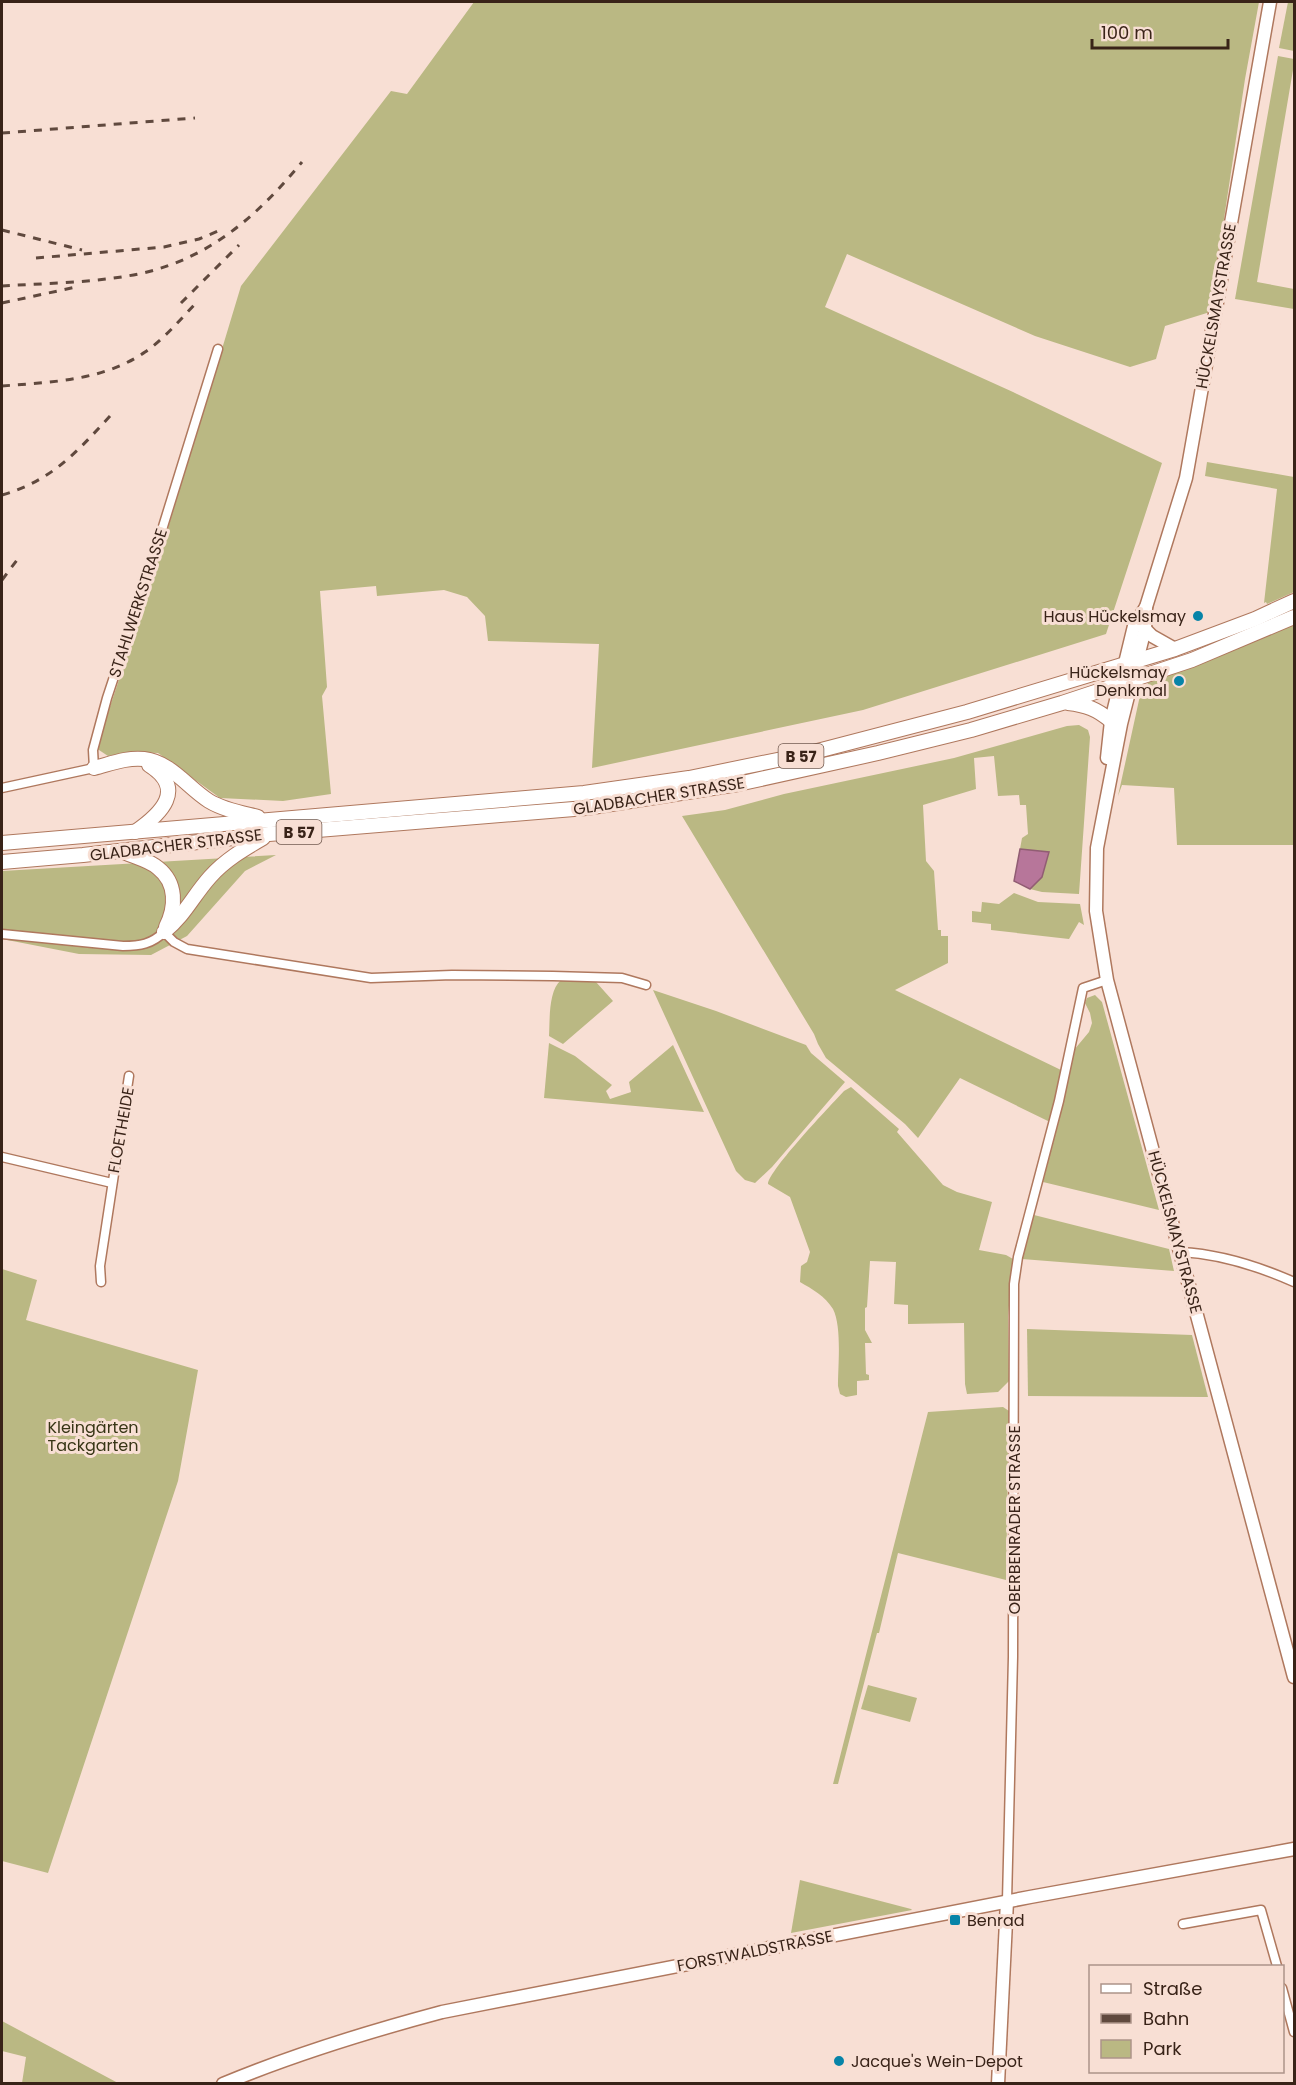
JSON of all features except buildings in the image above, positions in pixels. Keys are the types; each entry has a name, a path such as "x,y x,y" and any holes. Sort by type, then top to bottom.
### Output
{"main road":[{"name":"HÜCKELSMAYSTRASSE","path":"1131,662 1134,627 1146,607 1186,478 1270,2"},
{"name":"GLADBACHER STRASSE","path":"2,843 584,793 689,778 802,755 1000,702 1175,649 1294,601"},
{"name":"HÜCKELSMAYSTRASSE","path":"1108,783 1106,770 1111,721 1145,629 1146,607"},
{"name":"GLADBACHER STRASSE","path":"2,862 269,834 513,816 586,808 691,792 804,770 971,730 1192,660 1294,617"},
{"path":"1145,629 1152,636 1175,649"},
{"name":"HÜCKELSMAYSTRASSE","path":"1126,682 1121,724 1113,771 1108,783 1095,867 1096,911 1107,980 1294,1677"},
{"path":"1062,702 1087,705 1111,721"},
{"path":"134,833 162,810 167,797 167,787 161,774 145,762 136,759"},
{"path":"94,768 146,759 171,770 212,803 228,810 268,819"},
{"path":"164,932 178,921 208,879 222,864 269,834"},
{"path":"122,851 157,866 168,878 173,894 173,913 164,932"},
{"name":"FORSTWALDSTRASSE","path":"223,2084 292,2056 442,2012 1007,1901 1294,1849"},
{"name":"OBERBENRADER STRASSE","path":"998,2084 1007,1901"}],"street":[{"name":"STAHLWERKSTRASSE","path":"94,768 93,750 107,698 218,349"},
{"path":"2,788 94,768"},
{"path":"2,934 139,946 155,941 164,932 174,942 187,949 372,978 452,975 574,976 622,978 646,986"},
{"name":"OBERBENRADER STRASSE","path":"1007,1901 1013,1657 1014,1284 1018,1257 1059,1101 1083,988 1107,980"},
{"name":"FLOETHEIDE","path":"101,1282 100,1266 129,1076"},
{"name":"FLOETHEIDE","path":"2,1157 112,1183"},
{"path":"1181,1252 1198,1253 1269,1271 1294,1282"},
{"path":"1183,1924 1261,1910 1277,1965"},
{"path":"1291,2002 1294,2032"}],"green space":[{"path":"474,2 1259,2 1245,79 1210,312 1165,326 1156,359 1130,367 1035,336 847,254 825,307 1013,392 1162,463 1106,634 863,710 592,768 599,644 488,641 485,616 467,597 444,590 377,596 376,586 320,591 327,687 322,696 331,794 283,801 220,798 158,753 132,752 108,756 96,748 148,594 241,286 391,91 407,94"},
{"path":"1288,2 1294,2 1294,51 1279,48"},
{"path":"1278,56 1294,59 1294,64 1257,282 1294,289 1294,309 1235,299"},
{"path":"1207,462 1294,477 1294,592 1267,604 1264,603 1277,489 1205,476"},
{"path":"1294,623 1294,845 1177,845 1174,788 1122,785 1118,796 1141,691 1149,682"},
{"path":"1079,725 1088,730 1090,737 1079,894 1030,889 1042,877 1049,852 1020,849 1022,838 1028,834 1026,805 1020,805 1019,795 998,796 994,756 974,758 976,789 923,805 926,861 934,871 938,930 941,930 941,936 948,936 948,963 895,990 1061,1070 1050,1122 960,1078 918,1138 905,1124 826,1058 814,1034 682,816 725,810 784,794 954,758 1067,726"},
{"path":"276,855 245,871 187,936 151,955 79,954 2,939 2,871"},
{"path":"1014,893 1038,902 1080,904 1084,925 1079,922 1069,939 991,930 991,924 972,922 972,911 981,912 982,902 999,904"},
{"path":"561,980 596,982 613,1001 563,1044 549,1036 552,999"},
{"path":"653,990 806,1045 811,1053 845,1082 772,1167 755,1183 745,1180 736,1171"},
{"path":"1095,995 1102,1002 1159,1210 1043,1182 1074,1050 1089,1032 1092,1023 1085,1003 1087,998"},
{"path":"549,1043 575,1056 612,1085 606,1091 610,1099 631,1092 629,1082 673,1045 704,1112 544,1098"},
{"path":"851,1087 899,1129 897,1132 943,1185 957,1192 992,1202 979,1250 1006,1255 1013,1259 1008,1317 1009,1381 998,1392 967,1394 964,1323 908,1324 908,1305 894,1304 896,1262 870,1261 867,1307 865,1308 865,1330 872,1343 865,1343 866,1374 869,1375 869,1380 857,1381 857,1395 846,1397 840,1394 838,1386 839,1336 836,1317 826,1300 800,1282 801,1266 807,1262 810,1252 790,1197 768,1184 778,1166 844,1091"},
{"path":"1034,1215 1169,1249 1174,1271 1022,1259"},
{"name":"Kleingärten Tackgarten","path":"2,1269 37,1280 26,1320 198,1370 178,1481 48,1873 2,1861"},
{"path":"1027,1329 1192,1335 1208,1397 1028,1396"},
{"path":"1003,1407 1009,1411 1006,1580 898,1553 838,1784 833,1784 928,1412"},
{"path":"868,1685 917,1698 910,1722 861,1709"},
{"path":"800,1880 911,1909 912,1910 791,1933"},
{"path":"2,2021 118,2083 22,2083 26,2057 2,2051"}],"shaded area":[{"path":"1020,849 1049,852 1042,877 1030,889 1014,881"}],"railway":[{"path":"2,133 195,118"},
{"path":"2,286 108,279 168,266 212,245 232,231 269,199 302,162"},
{"path":"36,258 164,247 199,239 223,229"},
{"path":"2,230 82,250"},
{"path":"181,303 239,245"},
{"path":"2,303 76,287"},
{"path":"2,386 76,378 129,362 152,347 195,304"},
{"path":"2,495 49,474 74,454 110,416"},
{"path":"2,580 20,556"}],"place":[{"name":"Haus Hückelsmay","path":"1198,616"},
{"name":"Hückelsmay Denkmal","path":"1179,681"},
{"name":"Benrad","path":"955,1920"},
{"name":"Jacque's Wein-Depot","path":"839,2061"}]}
